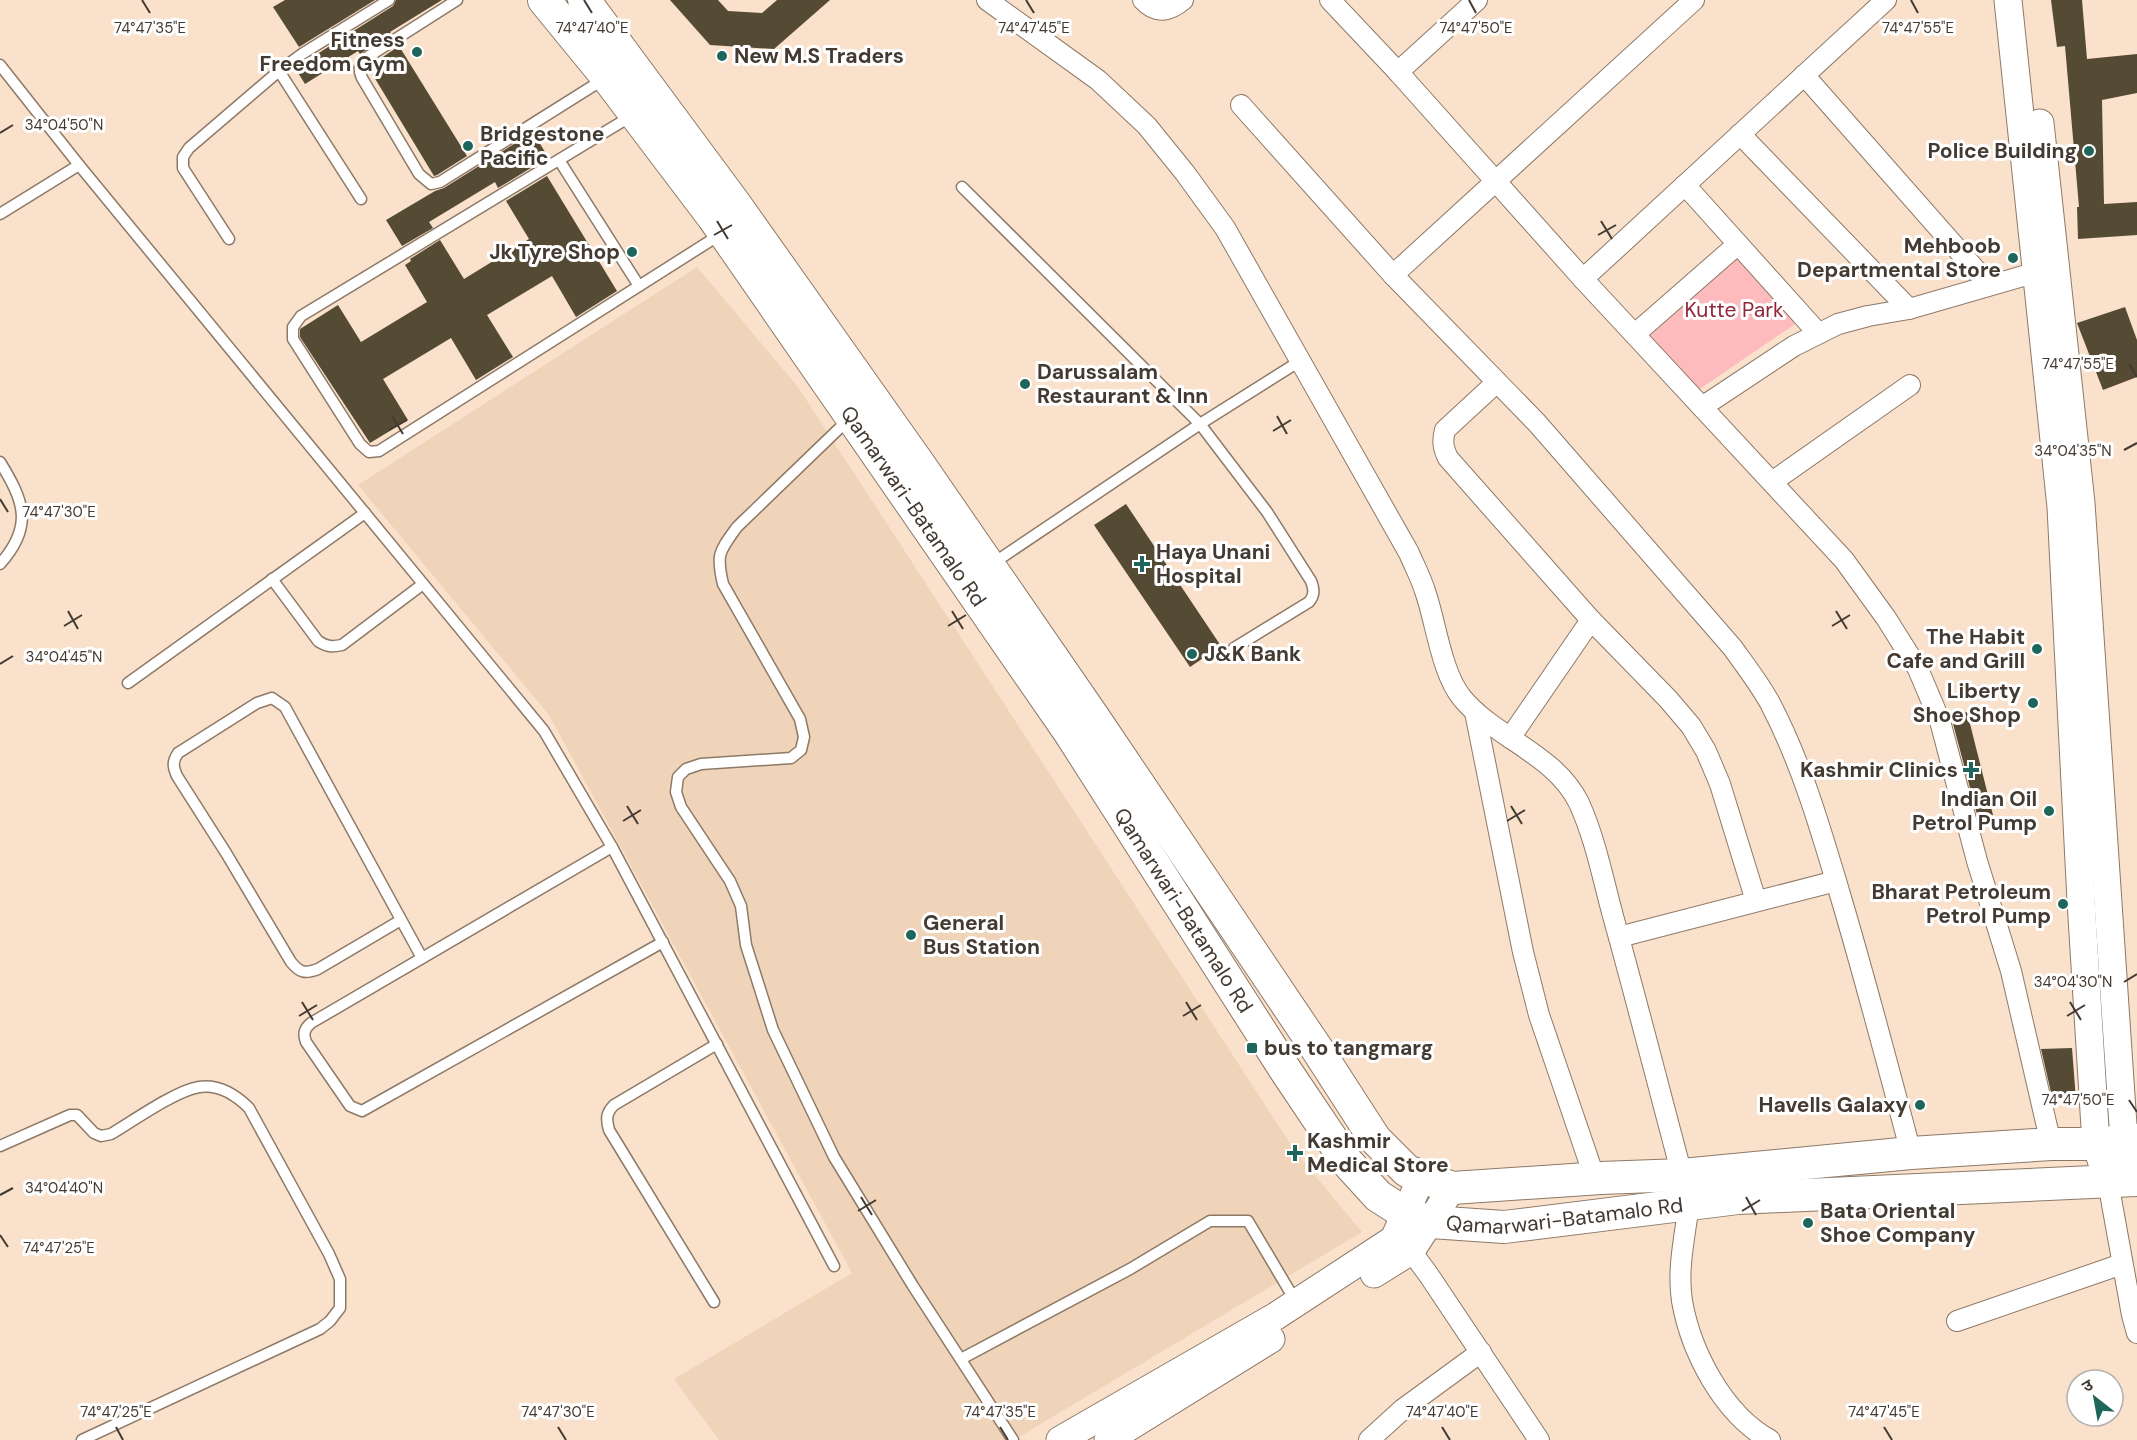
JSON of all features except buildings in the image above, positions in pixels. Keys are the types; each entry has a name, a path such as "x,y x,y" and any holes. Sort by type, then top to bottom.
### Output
{"main road":[{"name":"Qamarwari-Batamalo Rd","path":"544,0 607,77 724,232 1070,733 1286,1071 1347,1162 1411,1231 1504,1227 1685,1190"},
{"name":"Qamarwari-Batamalo Rd","path":"584,0 735,204 989,566 1308,1036 1375,1139 1407,1171 1452,1188 1598,1178 1738,1198 2126,1181"},
{"path":"2008,0 2061,507 2080,877 2126,1181"},
{"path":"2026,0 2081,503 2119,1142"},
{"path":"1685,1190 1911,1153 2119,1142"},
{"path":"1060,1440 1297,1302 1411,1231 1422,1176"},
{"path":"1108,1440 1411,1231 1452,1188"}],"street":[{"path":"987,0 1098,80 1147,126 1185,173 1225,228 1409,553 1425,591 1449,673 1460,695 1474,712 1546,764 1566,782 1578,803 1588,826 1619,937 1685,1190 1682,1300 1694,1344 1709,1377 1733,1411 1759,1434 1770,1440"},
{"path":"1143,0 1149,7 1158,11 1168,10 1183,0"},
{"path":"1329,0 1398,72 1583,279 1844,560 1886,618 1918,669 1940,721 1977,861 2011,971 2051,1144"},
{"path":"1398,72 1477,0"},
{"path":"1393,275 1694,0"},
{"path":"1583,279 1887,0"},
{"path":"1804,75 1989,285"},
{"path":"1241,105 1393,275 1545,432 1732,647 1751,672 1770,703 1819,824 1911,1153"},
{"path":"1740,134 1909,309"},
{"path":"1685,184 1818,333"},
{"path":"1635,334 1738,244"},
{"path":"1702,407 1794,346 1838,324 1909,309 2037,272"},
{"path":"1497,382 1445,430 1442,440 1445,452 1591,620 1691,726 1706,751 1720,784 1756,901"},
{"path":"1772,482 1911,386"},
{"path":"1510,738 1591,620"},
{"path":"1474,712 1523,952 1534,994 1598,1178"},
{"path":"1619,937 1836,881"},
{"path":"2126,1181 2122,1264 2137,1333"},
{"path":"1411,1231 1481,1352 1539,1440"},
{"path":"1957,1321 2122,1264"},
{"path":"1369,1440 1403,1409 1481,1352"}],"lane":[{"path":"229,239 183,168 183,157 189,148 279,71 302,54 389,0"},
{"path":"457,0 366,58 359,70 419,174 430,184 440,182 607,77"},
{"path":"0,64 80,165 544,730 612,847 834,1266"},
{"path":"279,71 361,199"},
{"path":"635,114 301,316 293,327 293,339 360,444 369,452 379,451 724,232"},
{"path":"559,160 639,286"},
{"path":"0,214 80,165"},
{"path":"962,188 1200,424 1267,512 1311,581 1314,590 1310,602 1234,648"},
{"path":"989,566 1200,424 1300,361"},
{"path":"851,418 737,527 723,546 718,562 723,584 800,719 804,737 801,750 791,758 701,764 686,770 678,777 676,792 681,807 730,880 741,906 746,945 773,1030 834,1157 1013,1440"},
{"path":"0,462 15,486 24,515 11,552 0,564"},
{"path":"128,683 365,513"},
{"path":"272,579 318,641 325,646 333,647 342,645 423,584"},
{"path":"401,920 318,969 307,973 298,971 177,776 173,768 173,759 178,753 256,703 272,698 279,702 285,707 422,958"},
{"path":"612,847 306,1028 304,1035 306,1042 350,1106 362,1111 663,942"},
{"path":"714,1302 609,1130 606,1120 608,1112 614,1105 717,1044"},
{"path":"0,1146 70,1115 77,1115 94,1133 101,1136 111,1134 169,1099 198,1087 216,1088 236,1095 249,1108 330,1254 340,1279 340,1308 320,1329 82,1440"},
{"path":"961,1359 1130,1269 1210,1221 1248,1221 1297,1302"}],"shaded area":[{"name":"General Bus Station","path":"697,267 798,387 1297,1154 1362,1232 1014,1440 719,1440 674,1379 852,1273 549,715 358,485"}],"green space":[{"name":"Kutte Park","path":"1738,244 1804,318 1691,395 1635,334"}],"place":[{"name":"Fitness Freedom Gym","path":"417,52"},
{"name":"New M.S Traders","path":"722,56"},
{"name":"Bridgestone Pacific","path":"468,146"},
{"name":"Police Building","path":"2089,151"},
{"name":"Jk Tyre Shop","path":"632,252"},
{"name":"Mehboob Departmental Store","path":"2013,258"},
{"name":"Darussalam Restaurant & Inn","path":"1025,384"},
{"name":"Haya Unani Hospital","path":"1142,564"},
{"name":"The Habit Cafe and Grill","path":"2037,649"},
{"name":"J&K Bank","path":"1192,654"},
{"name":"Liberty Shoe Shop","path":"2033,703"},
{"name":"Kashmir Clinics","path":"1971,770"},
{"name":"Indian Oil Petrol Pump","path":"2049,811"},
{"name":"Bharat Petroleum Petrol Pump","path":"2063,904"},
{"name":"General Bus Station","path":"911,935"},
{"name":"bus to tangmarg","path":"1252,1048"},
{"name":"Havells Galaxy","path":"1920,1105"},
{"name":"Kashmir Medical Store","path":"1295,1153"},
{"name":"Bata Oriental Shoe Company","path":"1808,1223"}]}
